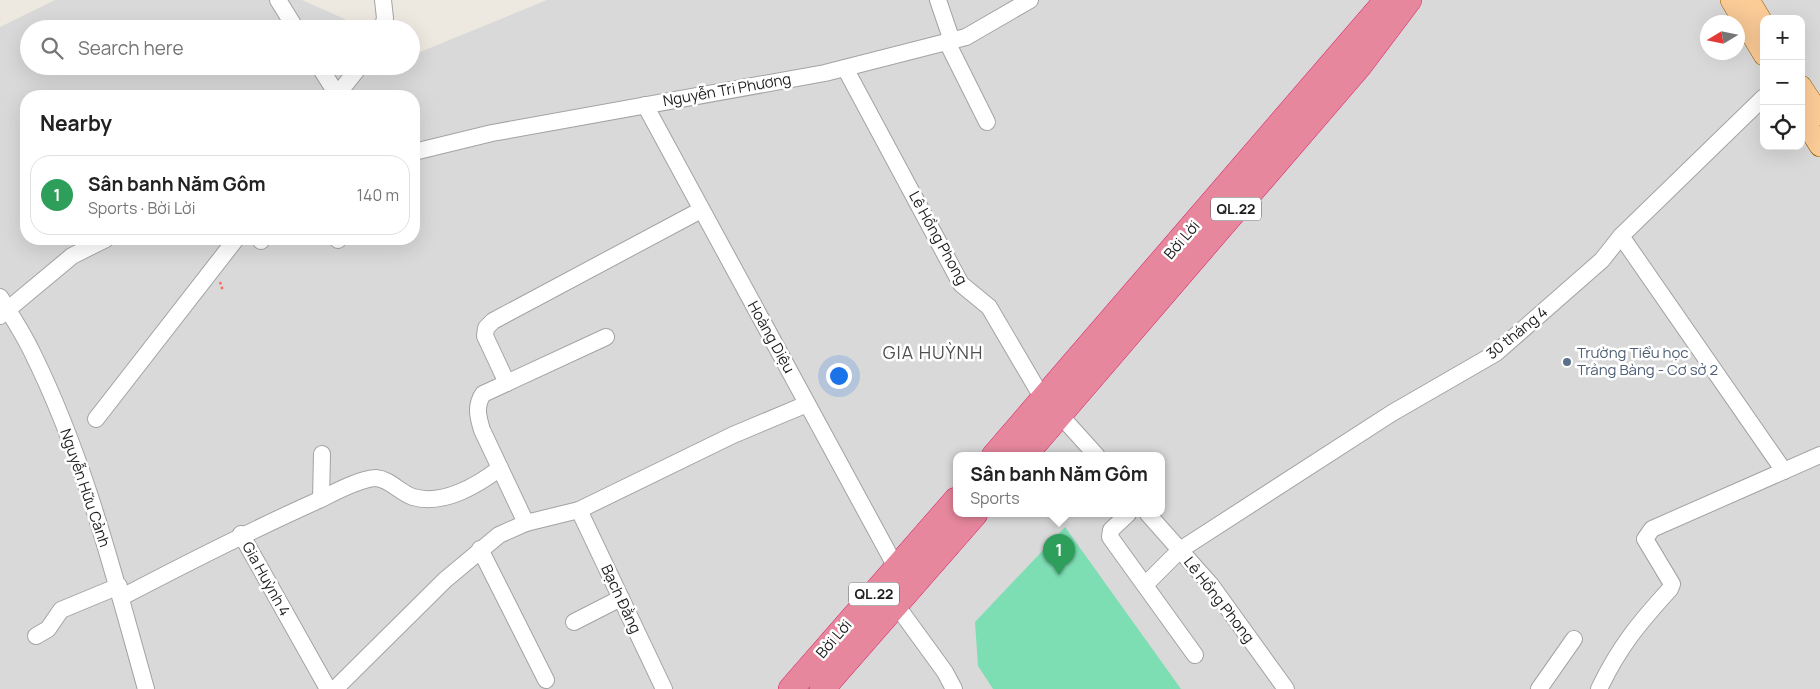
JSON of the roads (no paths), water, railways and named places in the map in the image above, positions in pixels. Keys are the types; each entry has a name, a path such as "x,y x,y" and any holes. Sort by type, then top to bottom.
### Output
{"highway":[{"name":"Bời Lời","path":"1026,452 1051,407 1387,0"},
{"name":"Bời Lời","path":"999,452 1051,407 1360,65 1409,0"},
{"name":"Bời Lời","path":"791,689 898,569 953,504"},
{"name":"Bời Lời","path":"822,689 897,606 972,517"}],"main road":[{"path":"1731,0 1760,48"},
{"path":"1749,0 1760,18"},
{"path":"1805,92 1820,114"},
{"path":"1805,122 1820,146"}],"street":[{"path":"278,0 290,20"},
{"path":"383,0 384,20"},
{"path":"938,0 949,42 986,122"},
{"name":"Nguyễn Tri Phương","path":"420,151 492,133 844,68 966,37 1030,0"},
{"name":"Lê Hồng Phong","path":"844,68 961,284 989,307 1051,407 1093,452"},
{"path":"324,75 333,90"},
{"path":"342,90 353,75"},
{"name":"30 tháng 4","path":"1145,585 1180,550 1392,413 1496,353 1602,260 1621,236 1760,101"},
{"name":"Hoàng Diệu","path":"645,105 898,569"},
{"path":"507,383 485,336 486,328 493,321 701,210"},
{"path":"1621,236 1784,471"},
{"path":"4,313 72,256 94,245"},
{"path":"96,419 231,245"},
{"name":"Nguyễn Hữu Cảnh","path":"0,297 4,313 32,352 74,451 120,592 146,689"},
{"path":"526,523 482,430 478,415 478,402 483,394 606,337"},
{"path":"334,689 445,580 499,535 526,523 578,510 733,435 807,404"},
{"path":"320,499 322,454"},
{"path":"1599,689 1612,662 1631,631 1670,589 1672,584 1645,539 1647,534 1652,529 1820,455"},
{"path":"241,534 348,486 375,478 413,496 436,499 476,484 500,468"},
{"name":"Bạch Đằng","path":"578,510 664,689"},
{"path":"1125,517 1111,530 1110,537 1195,655"},
{"name":"Lê Hồng Phong","path":"1151,517 1211,585 1286,689"},
{"name":"Gia Huỳnh 4","path":"36,636 48,630 61,610 120,592 241,534 328,689"},
{"path":"480,549 546,680"},
{"path":"574,622 621,598"},
{"path":"897,606 945,672 954,689"},
{"path":"1539,689 1574,639"}],"place":[{"name":"Trường Tiểu học Trảng Bàng - Cơ sở 2","path":"1567,362"},
{"name":"Sân banh Năm Gôm","path":"1059,575"}],"district":[{"name":"GIA HUỲNH","path":"933,353"}]}
